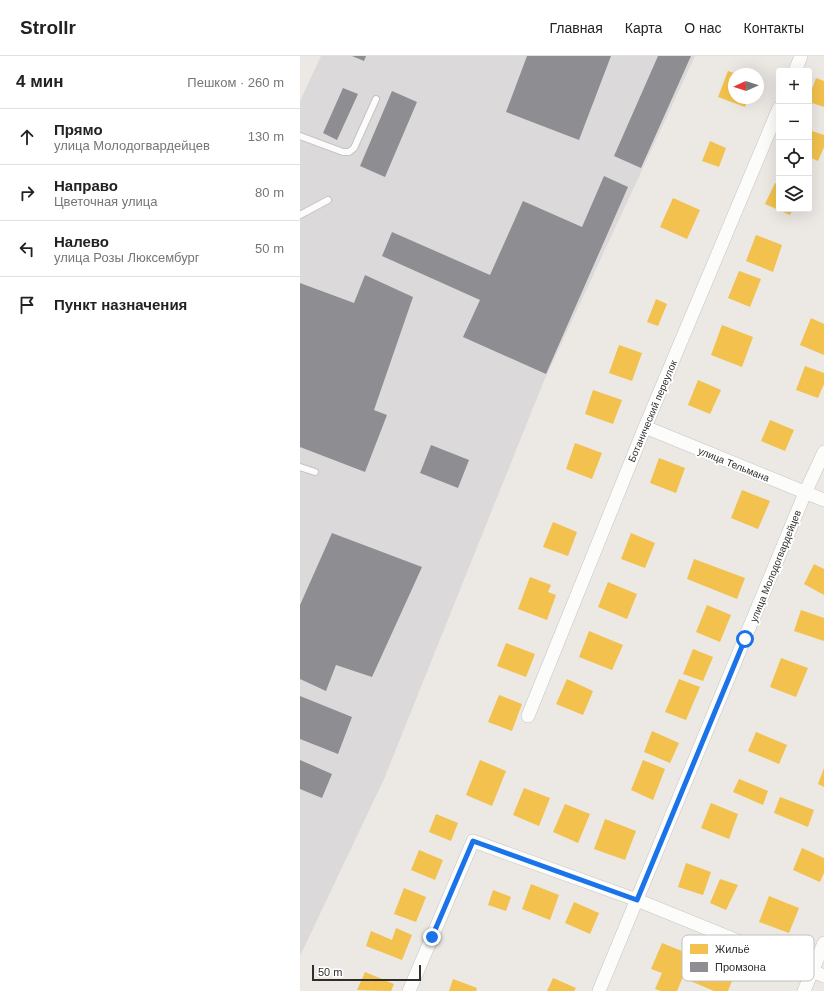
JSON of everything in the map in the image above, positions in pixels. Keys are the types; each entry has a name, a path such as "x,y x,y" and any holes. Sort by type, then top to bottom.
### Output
{"street":[{"path":"795,68 801,56"},
{"name":"Ботанический переулок","path":"528,716 645,427 776,115"},
{"name":"улица Тельмана","path":"645,427 824,500"},
{"name":"улица Молодогвардейцев","path":"599,991 805,493 824,452"},
{"path":"409,991 473,841 637,900 723,935"},
{"path":"819,974 824,943"},
{"path":"804,991 813,981"}],"lane":[{"path":"300,136 343,152 349,152 354,148 376,98"},
{"path":"300,215 328,200"},
{"path":"300,467 315,472"}],"shaded area":[{"path":"321,56 695,56 543,383 384,779 300,956 300,101"}],"building: Жильё":[{"path":"728,71 728,101 718,97"},
{"path":"816,78 824,81 824,107 812,103 812,89"},
{"path":"737,104 746,104 745,107"},
{"path":"812,131 824,135 824,147 818,161 812,158"},
{"path":"710,141 726,148 719,167 702,161"},
{"path":"775,183 776,184 776,209 765,204"},
{"path":"673,198 700,210 687,239 660,227"},
{"path":"783,212 792,212 790,215"},
{"path":"756,235 782,245 773,272 746,261"},
{"path":"739,271 761,279 750,307 728,298"},
{"path":"656,299 667,304 658,326 647,322"},
{"path":"811,318 824,324 824,355 800,345"},
{"path":"722,325 753,337 742,367 711,355"},
{"path":"619,345 642,353 632,381 609,373"},
{"path":"805,366 824,373 824,384 818,398 796,390"},
{"path":"698,380 721,390 710,414 688,405"},
{"path":"593,390 622,400 613,424 585,414"},
{"path":"770,420 794,430 785,451 761,441"},
{"path":"575,443 602,453 592,479 566,469"},
{"path":"659,458 685,468 676,493 650,483"},
{"path":"742,490 770,501 758,529 731,518"},
{"path":"553,522 577,532 568,556 543,547"},
{"path":"631,533 655,543 645,568 621,559"},
{"path":"694,559 745,578 737,599 687,579"},
{"path":"814,564 824,569 824,595 804,584"},
{"path":"530,577 551,585 548,592 556,595 547,620 518,609"},
{"path":"608,582 637,594 627,619 598,607"},
{"path":"707,605 731,615 720,642 696,632"},
{"path":"801,610 824,618 824,641 794,631"},
{"path":"589,631 623,645 612,670 579,657"},
{"path":"506,643 535,654 526,677 497,666"},
{"path":"693,649 713,657 703,681 683,674"},
{"path":"781,658 808,668 796,697 770,687"},
{"path":"567,679 593,691 583,715 556,704"},
{"path":"679,679 700,687 686,720 665,712"},
{"path":"499,695 522,704 512,731 488,722"},
{"path":"652,731 679,743 670,763 644,752"},
{"path":"756,732 787,745 779,764 748,751"},
{"path":"480,760 506,771 492,806 466,795"},
{"path":"643,760 665,769 653,800 631,790"},
{"path":"824,768 824,787 818,784"},
{"path":"739,779 768,791 763,805 733,792"},
{"path":"524,788 550,798 539,826 513,815"},
{"path":"780,797 814,810 808,827 774,813"},
{"path":"711,803 738,814 729,839 701,828"},
{"path":"565,804 590,814 578,843 553,832"},
{"path":"436,814 458,823 451,841 429,832"},
{"path":"605,819 636,831 625,860 594,849"},
{"path":"802,848 824,858 824,873 820,882 793,870"},
{"path":"419,850 443,860 435,880 411,870"},
{"path":"686,863 711,872 703,895 678,887"},
{"path":"720,879 738,885 726,910 710,903"},
{"path":"531,884 559,895 550,920 522,909"},
{"path":"404,888 426,897 416,922 394,914"},
{"path":"493,890 511,897 506,911 488,905"},
{"path":"769,896 799,908 789,933 759,922"},
{"path":"574,902 599,913 590,934 565,923"},
{"path":"396,928 412,935 402,960 366,946 371,931 392,940"},
{"path":"662,943 682,951 682,979 677,991 661,991 655,989 662,973 651,969"},
{"path":"365,972 394,984 391,991 357,990"},
{"path":"553,978 576,988 574,991 547,991"},
{"path":"453,979 477,988 476,991 449,991"},
{"path":"690,981 732,981 728,991 714,991"}],"building: Промзона":[{"path":"352,56 366,56 364,61"},
{"path":"527,56 611,56 579,140 506,112"},
{"path":"658,56 691,56 641,168 614,156"},
{"path":"343,88 358,94 337,140 323,133"},
{"path":"392,91 417,102 385,177 360,166"},
{"path":"604,176 628,187 546,374 463,337 480,300 382,256 392,232 490,275 523,201 582,227"},
{"path":"365,275 413,297 374,410 387,415 365,472 300,447 300,283 354,303"},
{"path":"431,445 469,460 458,488 420,473"},
{"path":"332,533 422,567 372,677 336,665 326,691 300,679 300,605"},
{"path":"300,696 352,717 338,754 300,739"},
{"path":"300,760 332,774 322,798 300,789"}],"route":[{"path":"432,937 473,841 637,900 745,639"}]}
